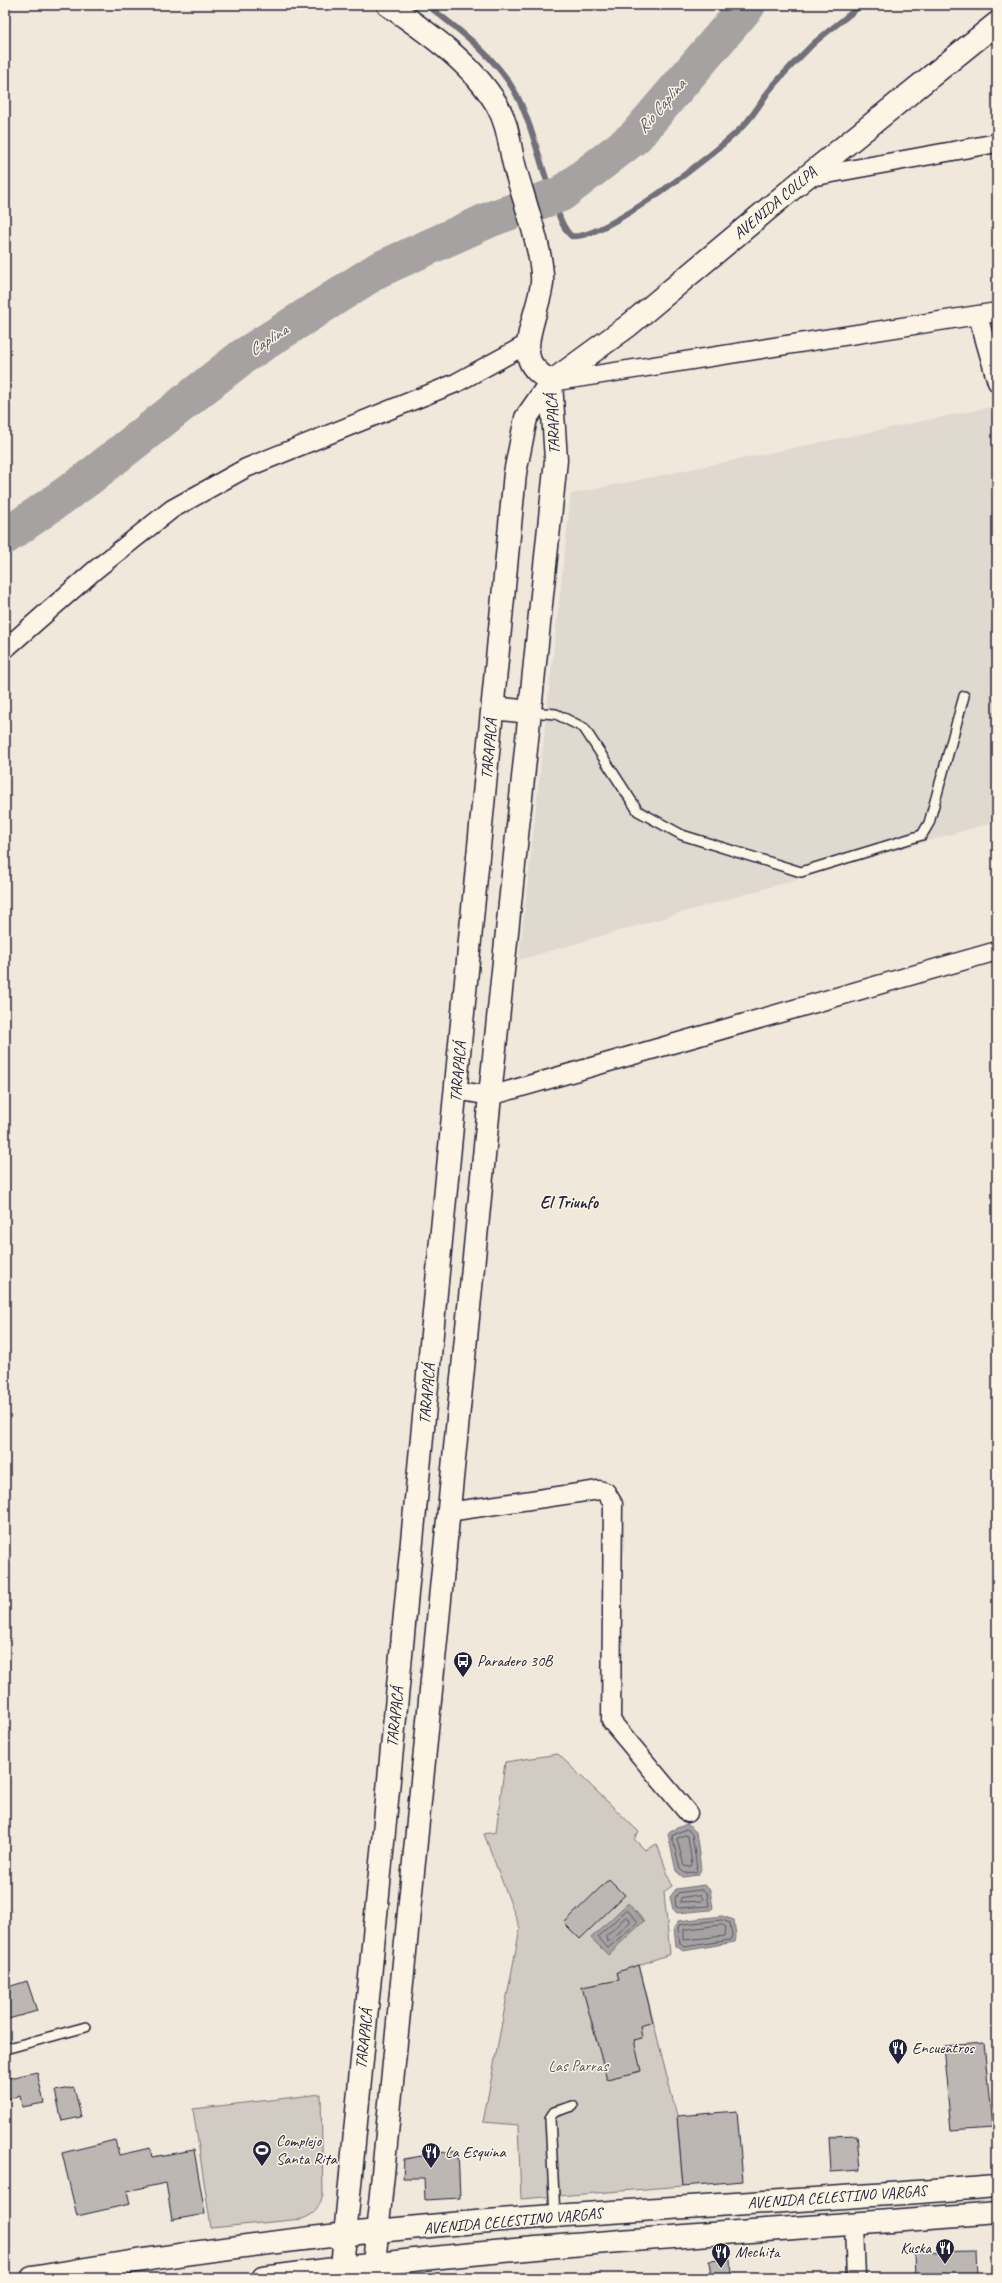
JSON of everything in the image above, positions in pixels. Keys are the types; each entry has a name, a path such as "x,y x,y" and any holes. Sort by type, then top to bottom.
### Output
{"main road":[{"path":"388,5 450,51 497,105 510,135 514,166 537,248 542,283 529,343 530,360 539,374 551,382"},
{"name":"AVENIDA COLLPA","path":"551,382 628,326 805,178 997,23"},
{"name":"TARAPACÁ","path":"342,2267 515,473 526,418 551,382"},
{"name":"TARAPACÁ","path":"374,2264 469,1301 556,460 551,382"},
{"path":"493,708 530,712"},
{"path":"436,1299 469,1301"},
{"path":"419,1473 452,1476"},
{"path":"396,1705 428,1708"},
{"path":"359,2094 390,2096"},
{"name":"AVENIDA CELESTINO VARGAS","path":"32,2278 99,2265 345,2235 555,2216 872,2196 997,2186"},
{"path":"864,2224 872,2196"},
{"path":"706,2206 708,2233"},
{"name":"AVENIDA CELESTINO VARGAS","path":"263,2278 342,2267 708,2233 864,2224 997,2213"},
{"path":"555,2216 558,2247"}],"street":[{"path":"805,178 997,143"},
{"path":"551,382 997,312"},
{"path":"978,316 997,382"},
{"path":"5,649 95,570 172,509 246,468 456,384 529,343"},
{"path":"456,1090 490,1096 997,951"},
{"path":"448,1512 599,1490 606,1492 613,1504 611,1721 688,1813"},
{"path":"856,2278 864,2224"}],"lane":[{"path":"530,712 556,714 584,728 638,810 654,821 682,835 801,872 922,835 928,823 964,696"},
{"path":"5,2049 86,2027"},
{"path":"555,2216 550,2118 554,2112 573,2106"}],"shaded area":[{"path":"990,407 997,433 997,821 519,960 571,494"}],"green space":[{"name":"Las Parras","path":"558,1754 639,1832 634,1839 645,1850 657,1844 672,1886 664,1892 670,1954 639,1965 677,2116 683,2186 521,2199 518,2125 483,2122 520,1928 484,1834 496,1832 505,1762"},
{"name":"Complejo Santa Rita","path":"321,2094 323,2194 314,2213 302,2219 211,2228 193,2109"}],"water":[{"path":"687,1824 696,1832 701,1869 698,1875 683,1877 676,1871 668,1834 670,1831"},
{"path":"704,1885 710,1890 713,1908 710,1910 677,1913 673,1909 670,1897 676,1889"},
{"path":"628,1903 644,1921 608,1955 591,1938"},
{"path":"722,1916 734,1920 736,1937 735,1942 683,1951 676,1946 674,1928 678,1921"}],"building":[{"path":"609,1879 625,1895 580,1939 564,1923"},
{"name":"Las Parras","path":"639,1965 653,2022 640,2026 642,2038 634,2040 641,2071 607,2079 582,1987 619,1980 617,1972"},
{"path":"27,1981 37,2011 5,2020 5,1988"},
{"path":"984,2043 992,2127 951,2130 943,2046"},
{"path":"37,2072 44,2103 22,2107 20,2095 5,2100 5,2079"},
{"path":"74,2087 81,2117 62,2121 55,2091"},
{"path":"737,2111 743,2181 683,2186 677,2116"},
{"path":"857,2135 860,2170 831,2172 829,2136"},
{"path":"115,2140 119,2155 150,2148 152,2157 194,2150 205,2214 172,2220 166,2183 127,2191 130,2204 77,2216 62,2153"},
{"name":"La Esquina","path":"458,2150 460,2198 425,2200 424,2178 403,2178 404,2159"},
{"name":"Kuska","path":"975,2251 976,2278 915,2278 914,2252"},
{"name":"Mechita","path":"731,2259 732,2278 711,2278 709,2261"}],"waterway":[{"path":"427,5 476,44 507,79 527,118 559,215 565,228 571,236 586,234 608,225 660,193 710,155 747,122 768,92 784,73 814,43 861,5"},
{"name":"Caplina","path":"5,537 86,480 242,357 378,270 491,219 561,194 635,137 748,5"}],"place":[{"name":"Paradero 30B","path":"463,1678"},
{"name":"Encuentros","path":"898,2065"},
{"name":"Complejo Santa Rita","path":"262,2167"},
{"name":"La Esquina","path":"431,2169"},
{"name":"Kuska","path":"945,2265"},
{"name":"Mechita","path":"721,2269"}],"district":[{"name":"El Triunfo","path":"569,1202"}],"water label":[{"name":"Río Caplina","path":"661,106"}]}
